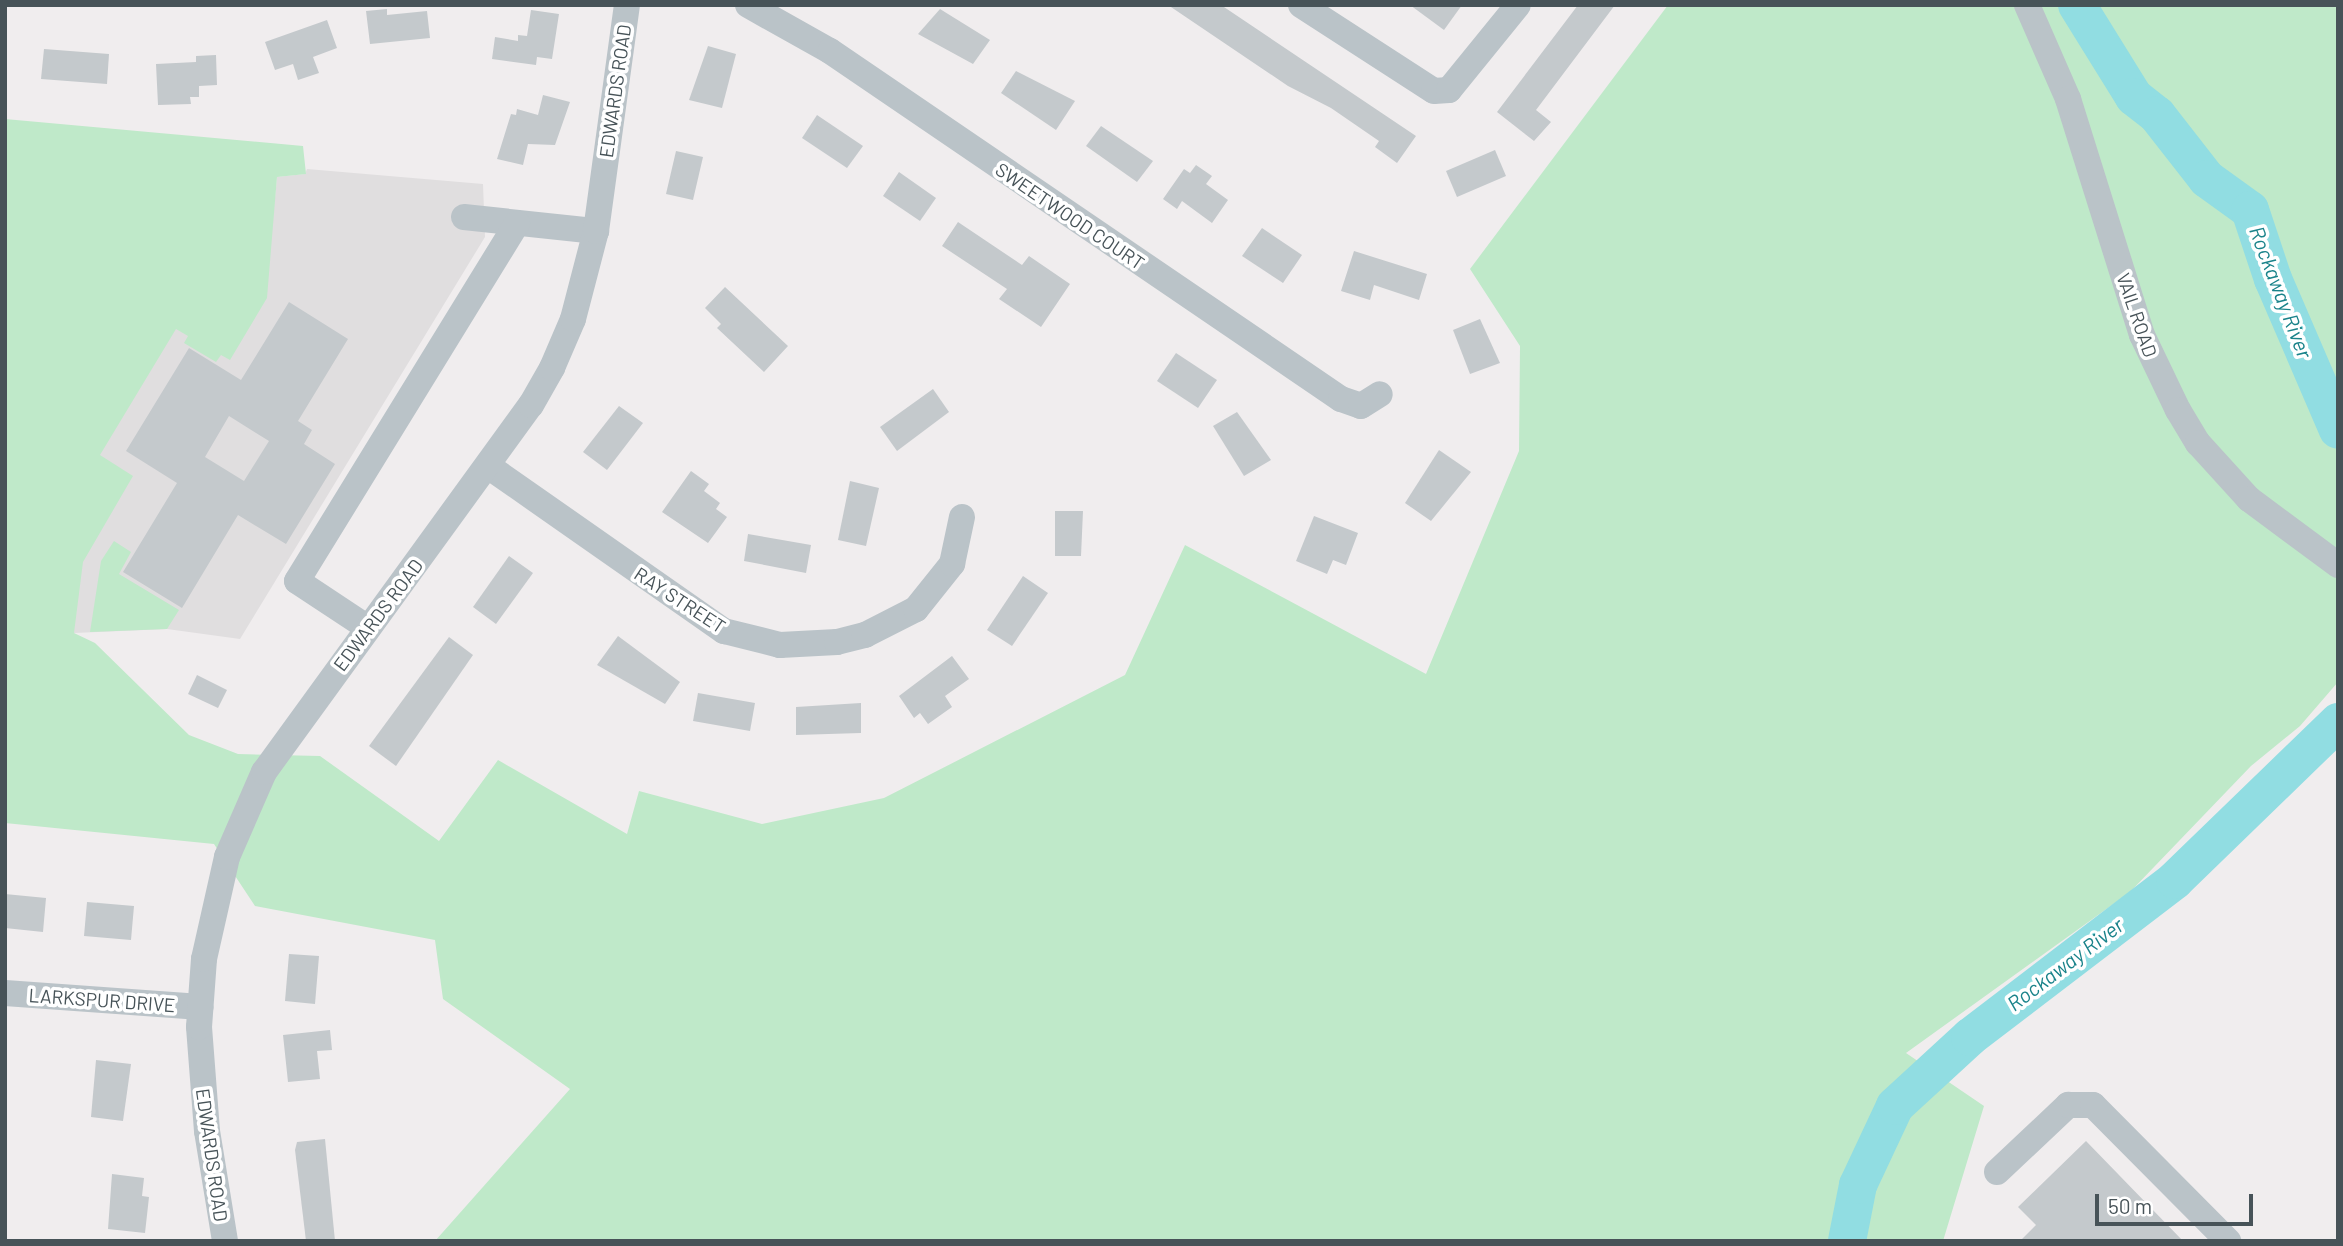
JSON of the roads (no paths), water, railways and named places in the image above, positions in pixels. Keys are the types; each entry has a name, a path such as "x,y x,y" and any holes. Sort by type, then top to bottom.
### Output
{"street":[{"name":"EDWARDS ROAD","path":"225,1241 202,1091 200,1007 212,913 247,803 271,761 488,466 552,368 573,319 596,231 627,5"},
{"path":"1301,5 1434,91 1449,90 1518,5"},
{"name":"VAIL ROAD","path":"2027,5 2068,99 2141,335 2178,410 2198,443 2249,499 2333,562"},
{"name":"SWEETWOOD COURT","path":"754,9 830,51 1341,399 1361,406 1380,394"},
{"path":"464,218 596,231"},
{"path":"368,628 297,581 517,223"},
{"name":"RAY STREET","path":"488,466 724,631 780,645 846,640 916,609 952,565 962,517"},
{"name":"LARKSPUR DRIVE","path":"5,993 200,1007"},
{"path":"1997,1172 2068,1105 2093,1105 2228,1241"}],"waterway":[{"name":"Rockaway River","path":"2077,5 2134,97 2157,115 2207,179 2250,210 2273,279 2338,430"},
{"name":"Rockaway River","path":"1847,1241 1858,1185 1895,1106 1970,1037 2175,880 2338,722"}]}
